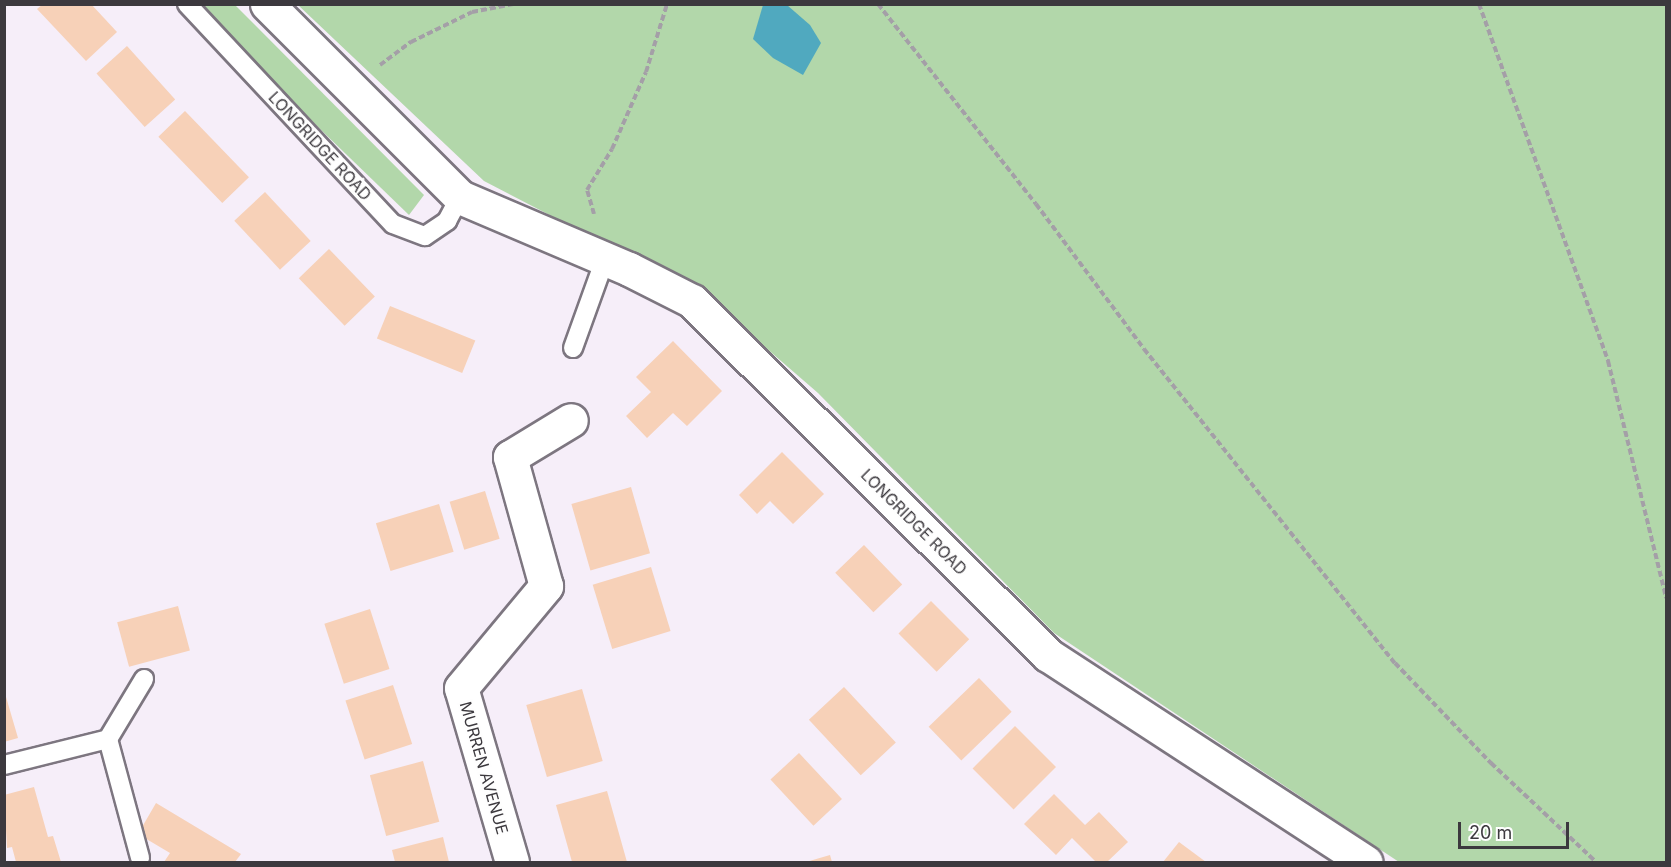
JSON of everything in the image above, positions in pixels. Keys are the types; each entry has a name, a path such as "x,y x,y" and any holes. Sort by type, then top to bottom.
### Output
{"street":[{"name":"LONGRIDGE ROAD","path":"267,4 460,197 605,260 692,301 1048,655 1366,862"},
{"name":"MURREN AVENUE","path":"512,862 461,688 546,586 510,457 572,420"}],"lane":[{"name":"LONGRIDGE ROAD","path":"187,4 393,224 425,236 447,221 460,197"},
{"path":"573,348 605,260"},
{"path":"4,765 108,739 144,679"},
{"path":"108,739 140,858"}],"path":[{"path":"350,86 411,42 472,12 513,4"},
{"path":"595,219 587,190 612,149 646,72 668,4"},
{"path":"878,4 1036,204 1144,349 1395,663 1491,764 1596,862"},
{"path":"1479,4 1608,362 1666,598"}],"green space":[{"path":"203,5 235,5 424,195 409,215 290,100"},
{"path":"298,5 1666,5 1666,862 1399,862 1054,633 818,393 706,296 484,181"}],"water":[{"path":"763,5 787,5 810,25 821,43 803,75 773,58 753,39"}],"building":[{"path":"43,4 91,4 117,32 86,61 37,9"},
{"path":"127,46 175,100 145,127 97,73"},
{"path":"185,111 249,177 222,203 158,137"},
{"path":"265,192 311,241 280,270 234,221"},
{"path":"329,249 375,296 345,326 299,278"},
{"path":"390,306 475,340 462,373 377,338"},
{"path":"673,341 722,391 687,426 673,413 647,438 626,416 651,392 636,377"},
{"path":"782,452 824,494 793,524 770,501 757,514 739,495"},
{"path":"631,487 650,553 590,570 571,504"},
{"path":"485,491 500,539 464,550 450,502"},
{"path":"439,504 454,552 391,571 376,523"},
{"path":"864,545 902,585 873,612 835,573"},
{"path":"651,567 671,631 612,649 593,585"},
{"path":"931,601 969,639 937,672 898,634"},
{"path":"178,606 190,650 129,667 117,622"},
{"path":"370,609 389,669 344,684 324,624"},
{"path":"979,678 1012,712 961,760 929,727"},
{"path":"393,685 412,744 365,759 345,700"},
{"path":"844,687 896,743 861,775 809,720"},
{"path":"582,689 603,761 547,777 526,705"},
{"path":"4,690 18,738 4,742"},
{"path":"1015,726 1056,767 1014,809 973,768"},
{"path":"799,753 842,799 813,826 770,780"},
{"path":"423,761 439,822 386,836 370,775"},
{"path":"34,787 48,837 53,836 61,862 16,862 12,847 7,848 4,795"},
{"path":"607,791 627,862 572,862 556,805"},
{"path":"1054,794 1085,825 1099,812 1128,842 1107,862 1096,862 1072,838 1056,855 1024,824"},
{"path":"156,803 241,854 235,862 164,862 170,853 138,834"},
{"path":"443,837 449,862 395,862 392,850"},
{"path":"1179,842 1206,862 1163,862"},
{"path":"830,855 832,862 806,862"}]}
